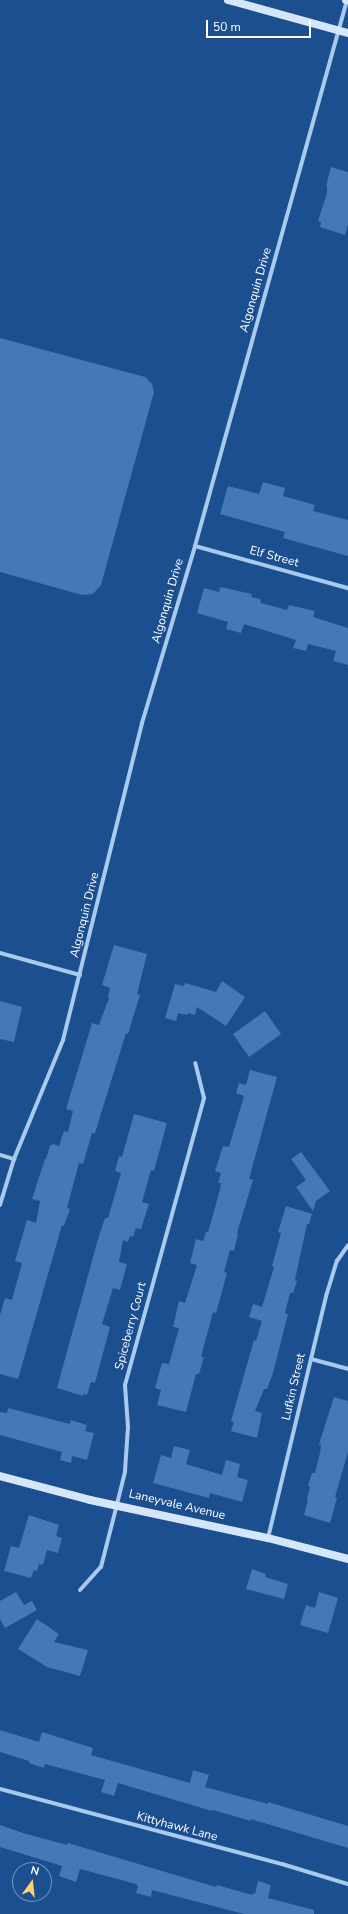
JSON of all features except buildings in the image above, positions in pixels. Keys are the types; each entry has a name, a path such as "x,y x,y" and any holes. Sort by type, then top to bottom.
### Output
{"street":[{"path":"228,0 348,33"},
{"name":"Algonquin Drive","path":"0,1205 14,1159 63,1040 142,723 194,546 347,0"},
{"name":"Elf Street","path":"194,546 348,588"},
{"path":"0,953 80,976"},
{"name":"Spiceberry Court","path":"80,1590 101,1567 117,1504 124,1471 128,1427 125,1385 204,1098 195,1063"},
{"path":"0,1154 14,1159"},
{"name":"Lufkin Street","path":"268,1538 311,1359 337,1261 348,1245"},
{"path":"311,1359 348,1369"},
{"name":"Laneyvale Avenue","path":"0,1476 90,1500 117,1504 268,1538 348,1559"},
{"name":"Kittyhawk Lane","path":"0,1789 282,1864 348,1884"}]}
